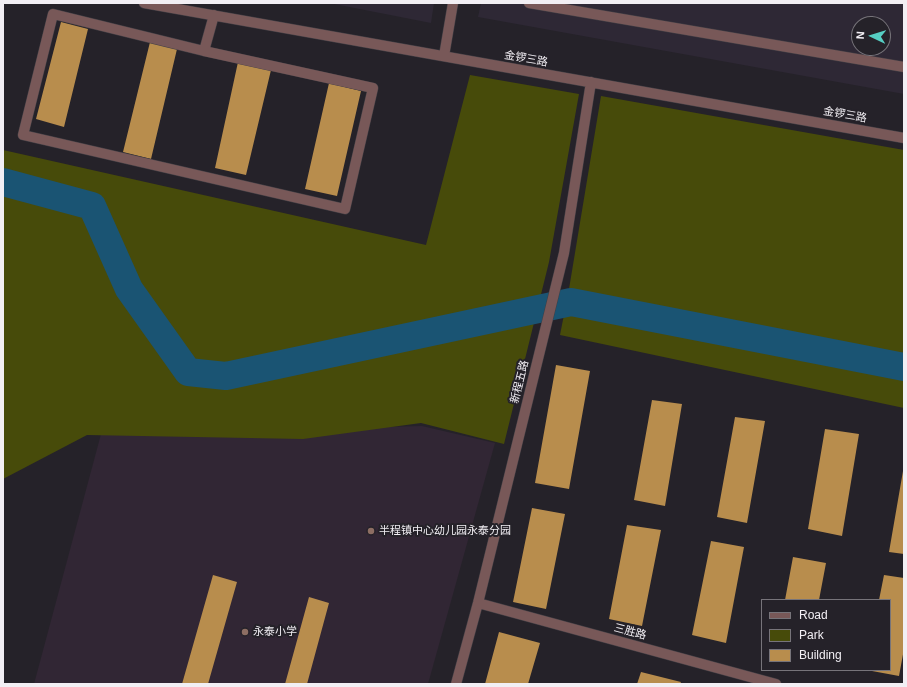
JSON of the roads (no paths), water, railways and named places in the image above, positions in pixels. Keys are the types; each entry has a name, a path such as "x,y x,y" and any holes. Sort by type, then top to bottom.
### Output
{"street":[{"name":"金锣三路","path":"144,3 904,138"},
{"path":"444,56 454,3"},
{"path":"529,3 904,68"},
{"path":"53,14 204,51 373,88 345,209 23,135 53,14"},
{"path":"204,51 214,15"},
{"name":"新程五路","path":"456,684 478,603 564,253 591,82"},
{"name":"三胜路","path":"478,603 776,684"}],"waterway":[{"path":"3,182 92,206 129,289 188,372 226,376 571,302 904,367"}],"place":[{"name":"半程镇中心幼儿园永泰分园","path":"371,531"},
{"name":"永泰小学","path":"245,632"}]}
